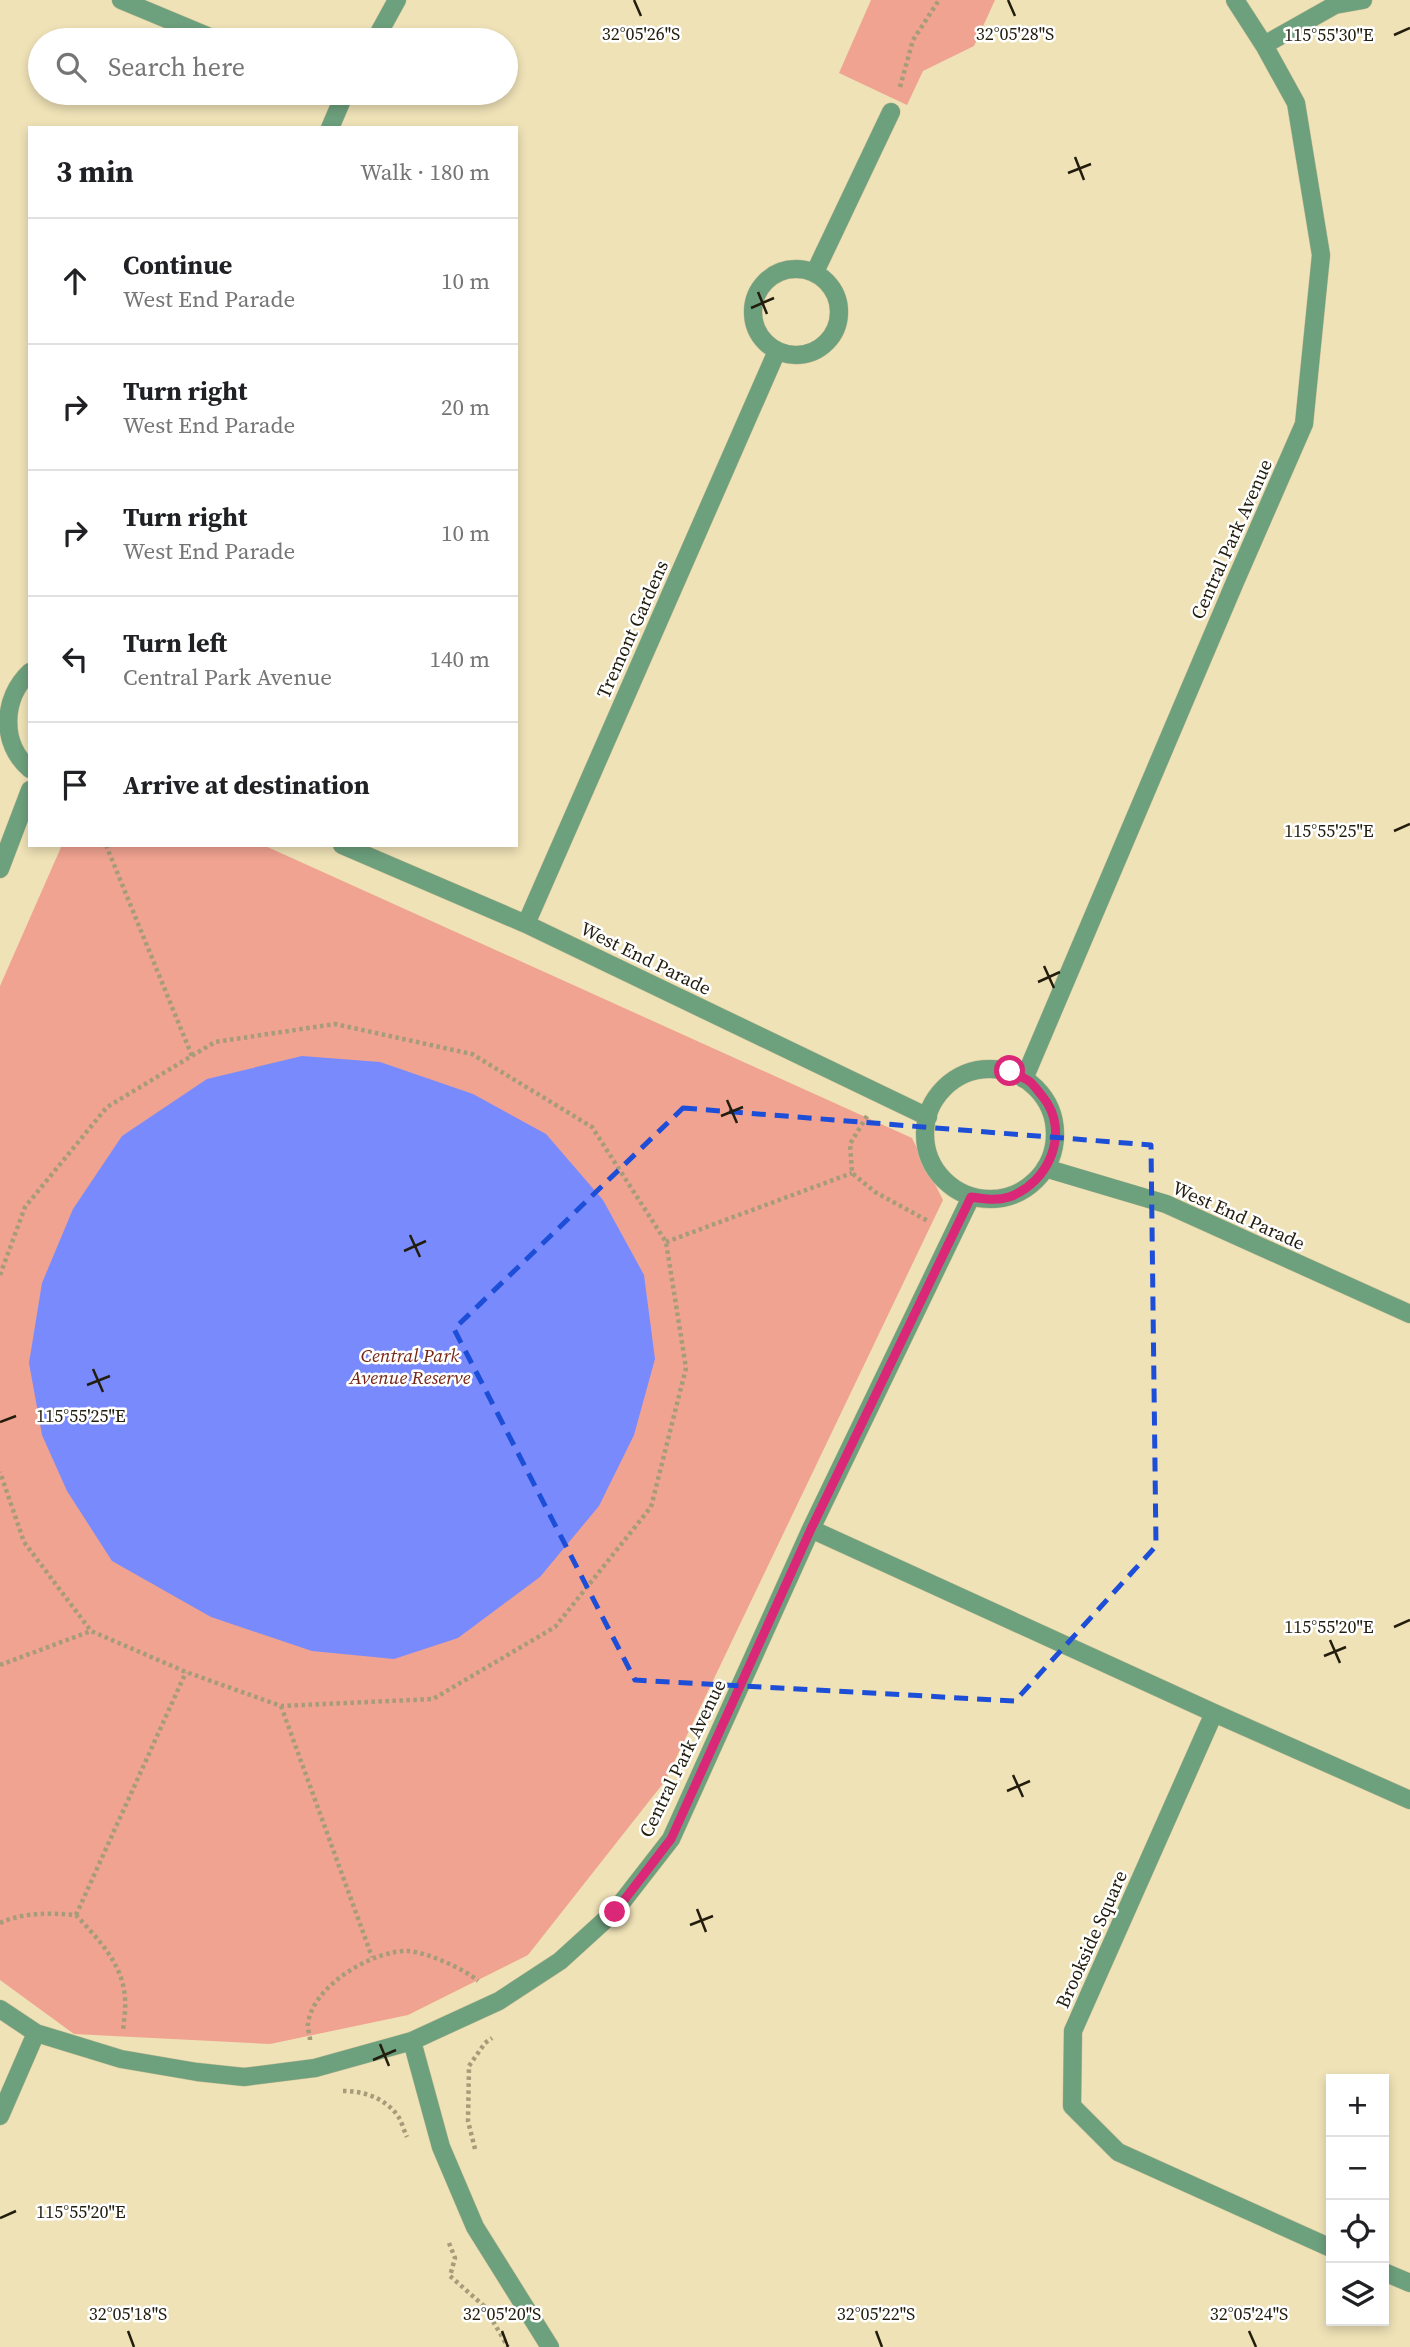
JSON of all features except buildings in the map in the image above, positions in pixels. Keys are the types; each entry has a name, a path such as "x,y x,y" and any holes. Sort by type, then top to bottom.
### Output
{"street":[{"path":"121,0 188,28"},
{"path":"382,28 397,0"},
{"name":"Central Park Avenue","path":"1024,1079 1304,424 1321,255 1296,103 1236,0"},
{"path":"1264,44 1335,5 1363,0"},
{"path":"331,126 339,105"},
{"path":"815,272 891,112"},
{"path":"801,268 815,272 827,281 836,294 838,323 831,337 821,347 807,354 792,355 777,351 765,342 757,329 753,314 755,299 761,286 772,275 786,269 801,268"},
{"name":"Tremont Gardens","path":"526,924 777,351"},
{"path":"28,673 6,695 7,727 13,749 28,767"},
{"path":"0,869 28,795"},
{"name":"West End Parade","path":"347,847 526,924 928,1117"},
{"path":"987,1068 1010,1071 1030,1082 1050,1107 1056,1129 1053,1152 1045,1168 1027,1188 1007,1198 987,1200 971,1197 945,1182 932,1163 926,1141 928,1117 933,1101 948,1084 967,1072 987,1068"},
{"name":"West End Parade","path":"1045,1168 1166,1204 1410,1314"},
{"name":"Central Park Avenue","path":"0,2009 36,2033 121,2059 244,2077 315,2068 412,2041 499,2001 559,1961 615,1912 671,1839 811,1529 971,1197"},
{"path":"811,1529 1410,1800"},
{"name":"Brookside Square","path":"1214,1713 1073,2031 1072,2106 1118,2152 1326,2246"},
{"path":"0,2116 36,2033"},
{"path":"412,2041 441,2147 475,2227 550,2347"},
{"path":"1389,2274 1410,2283"}],"path":[{"path":"891,112 913,40 939,0"},
{"path":"107,847 192,1056"},
{"path":"0,1275 25,1207 107,1107 215,1042 335,1024 472,1054 592,1127 666,1242 686,1368 651,1507 555,1627 433,1699 281,1706 186,1672 91,1631 24,1542 0,1472"},
{"path":"880,1093 849,1144 852,1172 875,1192 954,1235"},
{"path":"666,1242 852,1172"},
{"path":"0,1665 91,1631"},
{"path":"76,1915 186,1672"},
{"path":"281,1706 372,1957"},
{"path":"0,1923 13,1917 46,1913 76,1915 102,1944 119,1971 125,1997 121,2059"},
{"path":"409,2142 398,2116 362,2091 320,2094 308,2024 317,2000 345,1973 372,1957 409,1951 443,1961 474,1977 499,2001"},
{"path":"456,2183 480,2173 468,2121 469,2066 485,2043 494,2036"},
{"path":"445,2232 455,2258 450,2276 484,2306 508,2347"}],"highlighted area":[{"path":"683,1108 1151,1145 1156,1546 1015,1701 635,1680 454,1329"}],"green space":[{"path":"871,0 995,0 974,46 923,71 907,105 839,73"},
{"name":"Central Park Avenue Reserve","path":"61,847 267,847 912,1138 943,1200 665,1781 528,1955 408,2015 270,2044 74,2034 0,1980 0,986"}],"water":[{"path":"302,1056 380,1062 473,1094 546,1134 603,1200 644,1275 655,1359 634,1435 599,1506 540,1577 458,1638 394,1659 312,1651 211,1617 112,1561 67,1491 42,1435 29,1363 42,1283 73,1209 122,1136 207,1079"}],"route":[{"path":"615,1912 671,1839 811,1529 971,1197 987,1200 1007,1198 1027,1188 1043,1173 1053,1152 1056,1129 1050,1107 1030,1082 1010,1071"}]}
